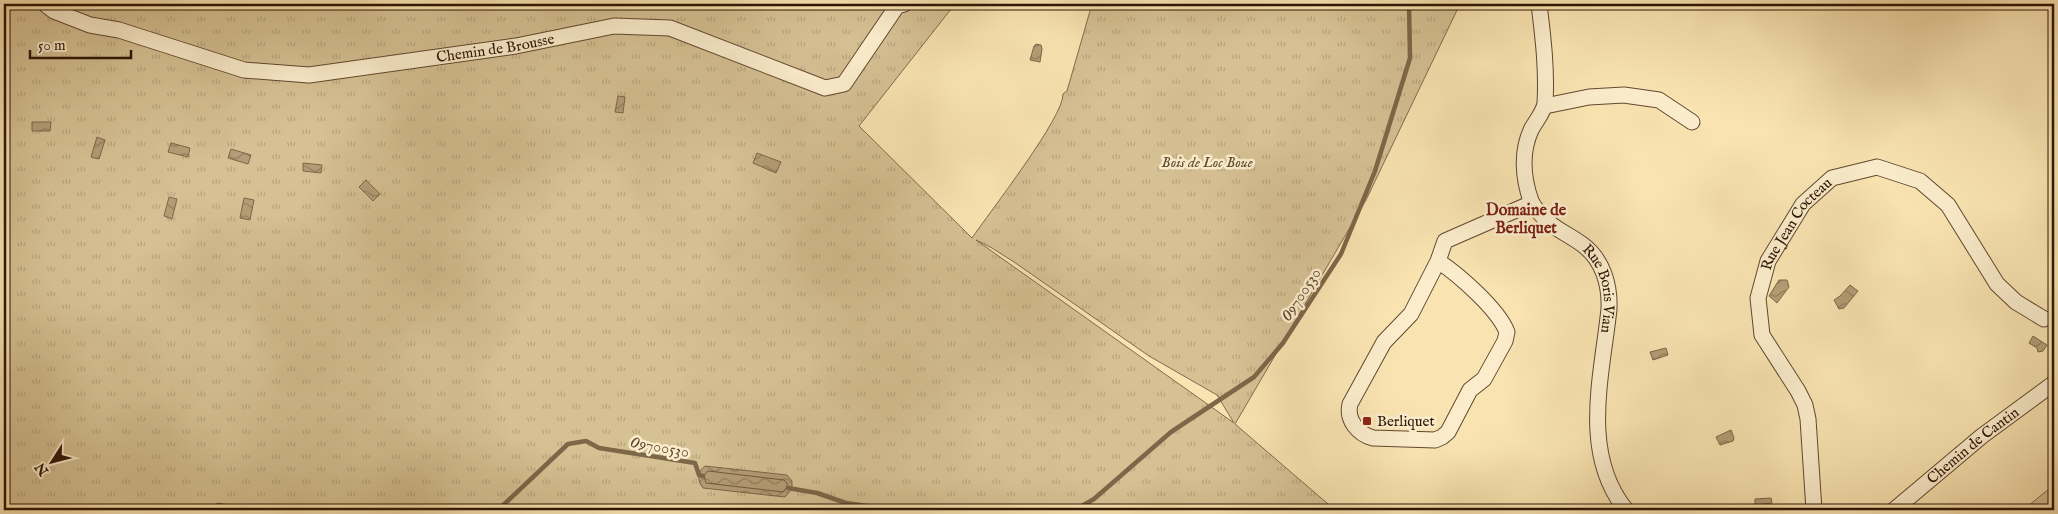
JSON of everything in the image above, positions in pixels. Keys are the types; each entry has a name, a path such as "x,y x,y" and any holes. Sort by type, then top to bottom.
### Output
{"street":[{"name":"Chemin de Brousse","path":"44,4 54,12 90,25 119,30 244,70 309,75 516,46 614,26 670,28 825,88 844,84 897,6 904,4"},
{"name":"Rue Boris Vian","path":"1539,4 1546,66 1544,106 1525,146 1524,171 1532,203 1548,221 1584,246 1594,256 1606,281 1610,295 1598,406 1598,434 1604,468 1612,488 1626,510"},
{"path":"1544,106 1589,97 1624,95 1659,100 1692,122"},
{"name":"Rue Jean Cocteau","path":"1814,510 1808,419 1805,405 1798,390 1762,335 1758,298 1768,261 1798,212 1803,204 1832,178 1877,167 1920,181 1948,205 1997,284 2016,302 2044,319"},
{"path":"1438,261 1456,273 1498,316 1507,332 1505,341 1484,379 1470,390 1448,432 1442,437 1434,440 1373,438 1367,436 1352,422 1348,412 1350,404 1384,342 1411,314 1438,261 1445,242 1532,203"},
{"name":"Chemin de Cantin","path":"1894,510 1982,436 2054,383"}],"green space":[{"name":"Bois de Loc Boue","path":"4,4 955,4 859,126 972,238 1052,123 1063,94 1067,91 1092,4 1450,4 1459,6 1366,200 1235,424 1335,510 4,510","holes":["976,240 992,248 1149,356 1217,395 1234,423"]},
{"path":"2054,485 2054,510 2023,510"}],"water":[{"path":"1036,44 1041,45 1042,49 1040,62 1030,60"},
{"path":"618,96 625,97 623,113 615,112"},
{"path":"32,122 51,122 50,131 32,131"},
{"path":"97,137 105,140 99,159 91,157"},
{"path":"171,143 190,148 188,157 168,152"},
{"path":"231,149 251,155 248,164 228,158"},
{"path":"757,153 781,162 776,173 753,163"},
{"path":"303,163 322,165 321,173 303,171"},
{"path":"366,180 380,194 373,201 359,187"},
{"path":"169,197 177,199 172,219 164,216"},
{"path":"244,198 254,200 250,220 240,218"},
{"path":"1779,280 1787,280 1789,287 1777,303 1769,296"},
{"path":"1850,285 1858,291 1844,308 1839,309 1834,300"},
{"path":"2033,336 2047,345 2043,351 2038,352 2037,348 2029,343"},
{"path":"1666,348 1668,355 1653,360 1650,352"},
{"path":"1731,430 1734,438 1733,441 1720,445 1716,437"},
{"path":"705,466 787,475 792,481 792,489 785,497 703,488 699,476 700,471"},
{"path":"1771,498 1772,503 1755,505 1755,499"}],"waterway":[{"name":"O9700530","path":"1075,510 1094,499 1171,432 1254,377 1283,343 1341,254 1375,171 1410,58 1409,4"},
{"name":"O9700530","path":"498,510 568,444 586,441 599,448 695,463 699,475 703,476"},
{"name":"O9700530","path":"788,488 817,493 846,503 896,510"},
{"name":"O9700530","path":"218,505 251,510"}],"place":[{"name":"Berliquet","path":"1367,421"}],"district":[{"name":"Domaine de Berliquet","path":"1526,218"}]}
